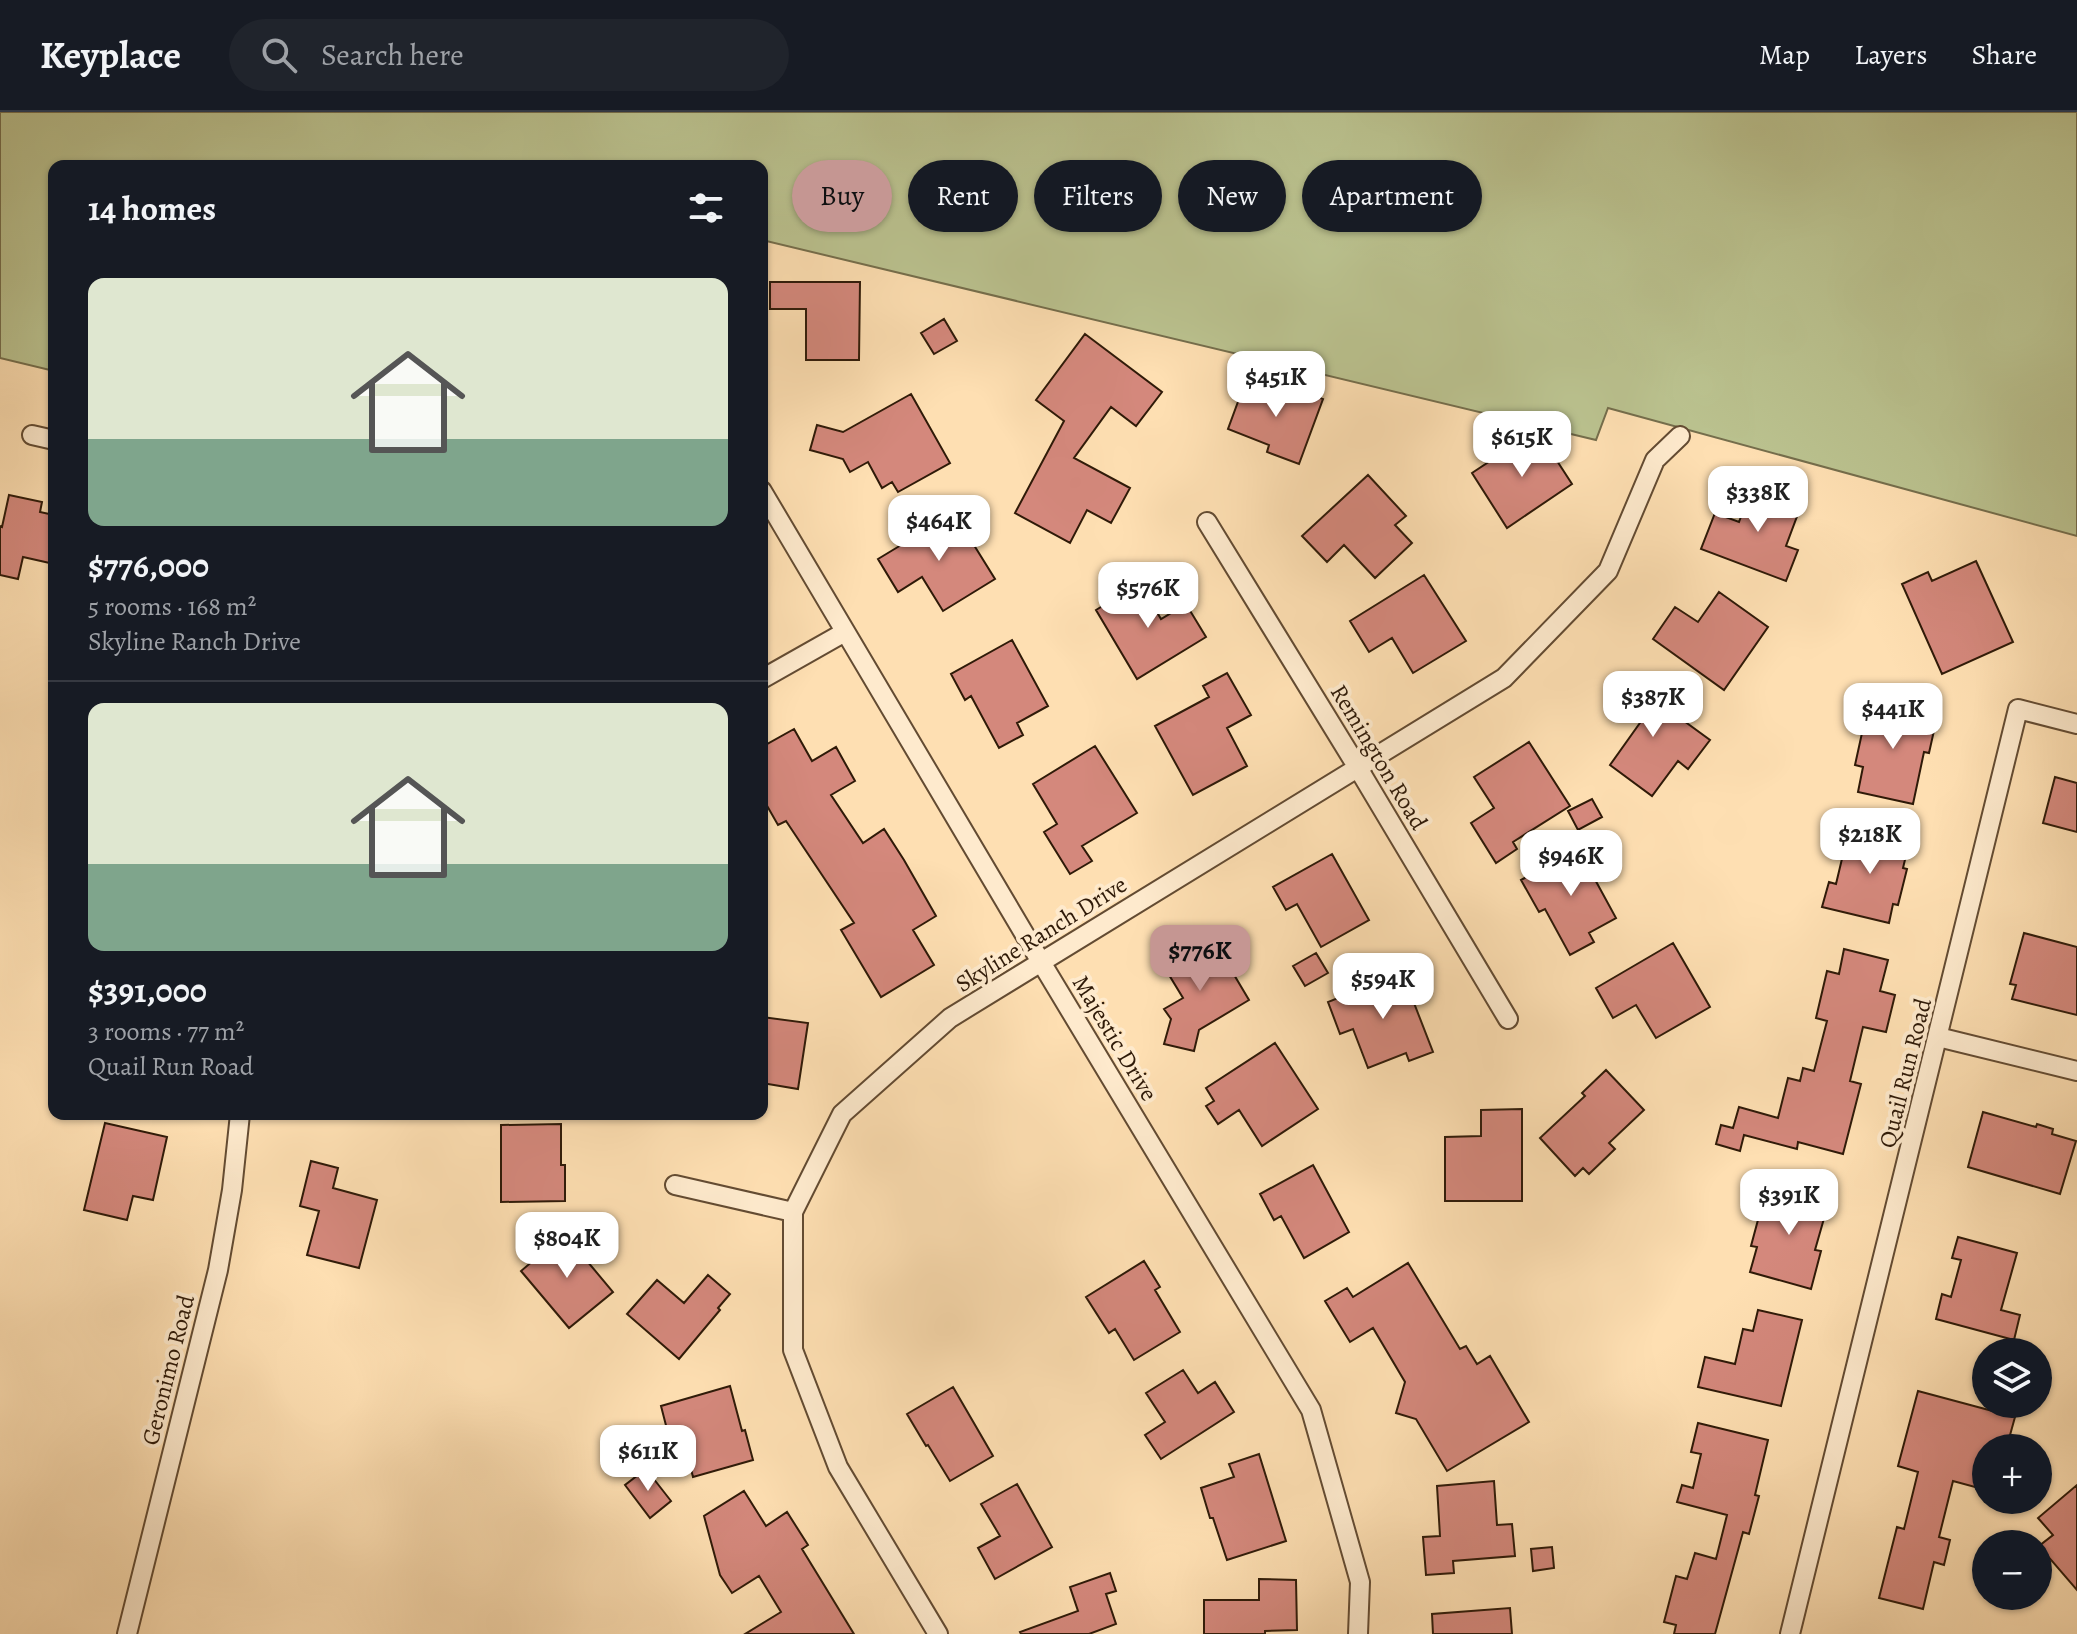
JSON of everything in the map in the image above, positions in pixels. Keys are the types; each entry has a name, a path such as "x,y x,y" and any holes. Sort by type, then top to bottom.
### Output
{"street":[{"path":"32,435 48,439"},
{"name":"Skyline Ranch Drive","path":"938,1634 838,1467 793,1350 793,1212 842,1114 950,1018 1504,678 1608,571 1655,460 1680,436"},
{"name":"Majestic Drive","path":"768,501 1311,1410 1360,1582 1358,1634"},
{"name":"Remington Road","path":"1207,522 1508,1019"},
{"path":"768,676 845,632"},
{"name":"Quail Run Road","path":"1790,1634 2018,709 2077,724"},
{"path":"1938,1037 2077,1071"},
{"name":"Geronimo Road","path":"127,1634 218,1270 232,1190 239,1120"},
{"path":"675,1185 793,1212"}],"green space":[{"path":"0,112 2077,112 2077,536 1608,408 1596,440 768,241 768,160 48,160 48,370 0,358"}],"building":[{"path":"770,282 860,282 859,360 806,360 806,309 770,309"},
{"path":"944,319 957,341 934,354 921,333"},
{"path":"1085,334 1162,392 1136,426 1111,407 1074,458 1130,488 1111,523 1087,510 1070,543 1015,513 1064,421 1036,400"},
{"path":"1246,380 1293,397 1296,389 1323,399 1299,464 1267,452 1269,445 1228,429"},
{"path":"911,394 950,463 898,492 892,482 882,488 868,462 850,472 843,459 810,450 817,425 843,432"},
{"path":"1537,430 1572,484 1507,528 1472,473"},
{"path":"1368,475 1406,516 1395,525 1412,543 1375,578 1344,545 1327,562 1302,536"},
{"path":"1753,484 1802,503 1786,546 1798,550 1786,581 1701,549 1715,513 1739,522"},
{"path":"9,495 42,502 40,512 48,514 48,563 23,557 18,579 0,575 2,527"},
{"path":"954,513 995,579 943,611 922,577 898,592 878,559"},
{"path":"1976,561 2013,642 1942,674 1902,584 1928,572 1932,581"},
{"path":"1424,575 1466,641 1413,673 1392,638 1369,652 1350,621"},
{"path":"1140,583 1161,619 1186,604 1206,637 1137,679 1096,610"},
{"path":"1719,592 1768,627 1724,690 1653,639 1675,607 1698,622"},
{"path":"1012,640 1048,706 1017,723 1023,735 999,748 971,696 965,700 951,674"},
{"path":"1227,673 1251,715 1227,728 1247,766 1193,795 1155,726 1209,697 1203,686"},
{"path":"1621,675 1710,740 1688,769 1678,761 1652,796 1610,765 1642,720 1607,695"},
{"path":"1869,701 1937,717 1929,753 1924,752 1913,804 1858,792 1863,767 1855,765"},
{"path":"794,729 812,761 836,747 855,781 831,795 863,843 884,829 936,916 913,930 934,965 881,997 841,930 854,923 786,821 778,825 768,808 768,744"},
{"path":"1529,742 1570,806 1513,842 1517,849 1496,863 1471,823 1494,808 1474,777"},
{"path":"1095,746 1137,813 1082,846 1092,861 1070,874 1044,832 1057,824 1033,784"},
{"path":"2055,777 2077,783 2077,832 2043,823"},
{"path":"1592,799 1602,817 1578,830 1568,811"},
{"path":"1863,827 1910,839 1903,868 1907,869 1898,905 1893,904 1889,923 1822,907 1829,882 1836,884 1846,842 1859,845"},
{"path":"1583,846 1597,871 1592,874 1616,918 1589,933 1594,942 1570,955 1545,909 1539,912 1521,880"},
{"path":"1332,854 1369,920 1321,947 1297,904 1286,910 1273,887"},
{"path":"2024,933 2077,947 2077,1015 2012,999 2016,985 2010,984"},
{"path":"1211,936 1249,1000 1199,1030 1194,1051 1164,1044 1171,1019 1164,1009 1183,998 1163,965"},
{"path":"1673,943 1710,1007 1656,1038 1636,1005 1613,1018 1596,988"},
{"path":"1844,949 1888,960 1880,991 1895,995 1886,1032 1863,1027 1850,1081 1861,1084 1843,1154 1798,1142 1797,1149 1744,1135 1740,1151 1716,1144 1721,1125 1733,1128 1739,1107 1778,1118 1788,1078 1800,1081 1803,1068 1814,1071 1827,1021 1816,1018 1827,971 1839,974"},
{"path":"1316,953 1328,973 1305,986 1293,966"},
{"path":"1402,972 1433,1052 1409,1061 1406,1053 1368,1068 1353,1029 1340,1034 1328,1002"},
{"path":"768,1018 808,1023 798,1089 768,1084"},
{"path":"1275,1043 1318,1109 1262,1146 1239,1110 1218,1124 1206,1106 1214,1101 1206,1088"},
{"path":"1606,1070 1644,1110 1609,1143 1615,1149 1589,1174 1583,1168 1575,1176 1540,1138 1585,1096 1582,1093"},
{"path":"1522,1109 1522,1201 1445,1201 1445,1137 1481,1136 1481,1110"},
{"path":"1983,1112 2036,1127 2037,1124 2053,1129 2052,1134 2076,1141 2060,1194 1968,1167"},
{"path":"105,1123 167,1137 153,1200 133,1196 127,1220 84,1210"},
{"path":"561,1124 565,1201 501,1202 501,1125"},
{"path":"311,1161 338,1168 333,1188 377,1200 359,1268 307,1255 319,1211 300,1206"},
{"path":"1313,1165 1349,1232 1304,1258 1281,1216 1274,1220 1260,1194"},
{"path":"1776,1187 1829,1201 1815,1250 1821,1251 1811,1289 1750,1272 1757,1247 1751,1246 1766,1190 1774,1192"},
{"path":"569,1230 591,1257 587,1261 613,1292 569,1328 521,1271"},
{"path":"1958,1237 2017,1253 2001,1310 2020,1315 2014,1338 1936,1319 1942,1294 1951,1297 1961,1260 1952,1258"},
{"path":"1144,1261 1160,1287 1155,1290 1180,1332 1134,1360 1115,1329 1109,1333 1086,1297"},
{"path":"1408,1263 1460,1349 1466,1346 1477,1364 1490,1356 1529,1422 1447,1471 1416,1419 1396,1413 1405,1382 1373,1328 1350,1342 1325,1301 1347,1288 1353,1297"},
{"path":"708,1275 730,1294 679,1359 627,1314 657,1280 684,1303"},
{"path":"1758,1310 1802,1320 1781,1406 1698,1387 1705,1357 1735,1364 1743,1329 1753,1331"},
{"path":"1183,1370 1198,1393 1215,1382 1234,1412 1161,1459 1145,1435 1165,1422 1146,1393"},
{"path":"730,1386 753,1460 693,1477 683,1438 670,1441 661,1406"},
{"path":"953,1387 993,1456 950,1481 907,1414"},
{"path":"1918,1391 1972,1405 1972,1418 2015,1418 2010,1434 1972,1434 1972,1486 1953,1481 1939,1537 1950,1540 1944,1565 1934,1562 1923,1609 1879,1598 1897,1527 1904,1529 1918,1472 1898,1466"},
{"path":"1698,1423 1768,1440 1749,1534 1743,1532 1715,1634 1674,1634 1676,1625 1664,1622 1676,1576 1687,1579 1695,1553 1716,1559 1727,1515 1677,1502 1682,1485 1693,1488 1701,1454 1691,1452"},
{"path":"1259,1454 1286,1541 1227,1560 1201,1488 1234,1477 1229,1464"},
{"path":"646,1469 671,1501 650,1518 625,1485"},
{"path":"1494,1481 1497,1525 1512,1524 1515,1556 1453,1561 1454,1573 1426,1575 1423,1537 1440,1536 1437,1486"},
{"path":"1017,1484 1052,1547 995,1579 978,1548 1000,1536 981,1504"},
{"path":"2077,1485 2077,1590 2052,1561 2052,1530 2038,1518 2043,1514 2052,1514 2052,1506"},
{"path":"744,1491 766,1526 787,1512 808,1545 802,1549 854,1634 745,1634 781,1612 759,1576 732,1593 720,1575 704,1516"},
{"path":"1552,1547 1554,1568 1533,1571 1531,1549"},
{"path":"1110,1573 1116,1591 1106,1594 1116,1624 1089,1634 1021,1634 1078,1611 1070,1587"},
{"path":"1259,1579 1296,1580 1297,1630 1265,1631 1265,1634 1204,1634 1204,1600 1259,1600"},
{"path":"1510,1608 1512,1634 1433,1634 1432,1614"}]}
